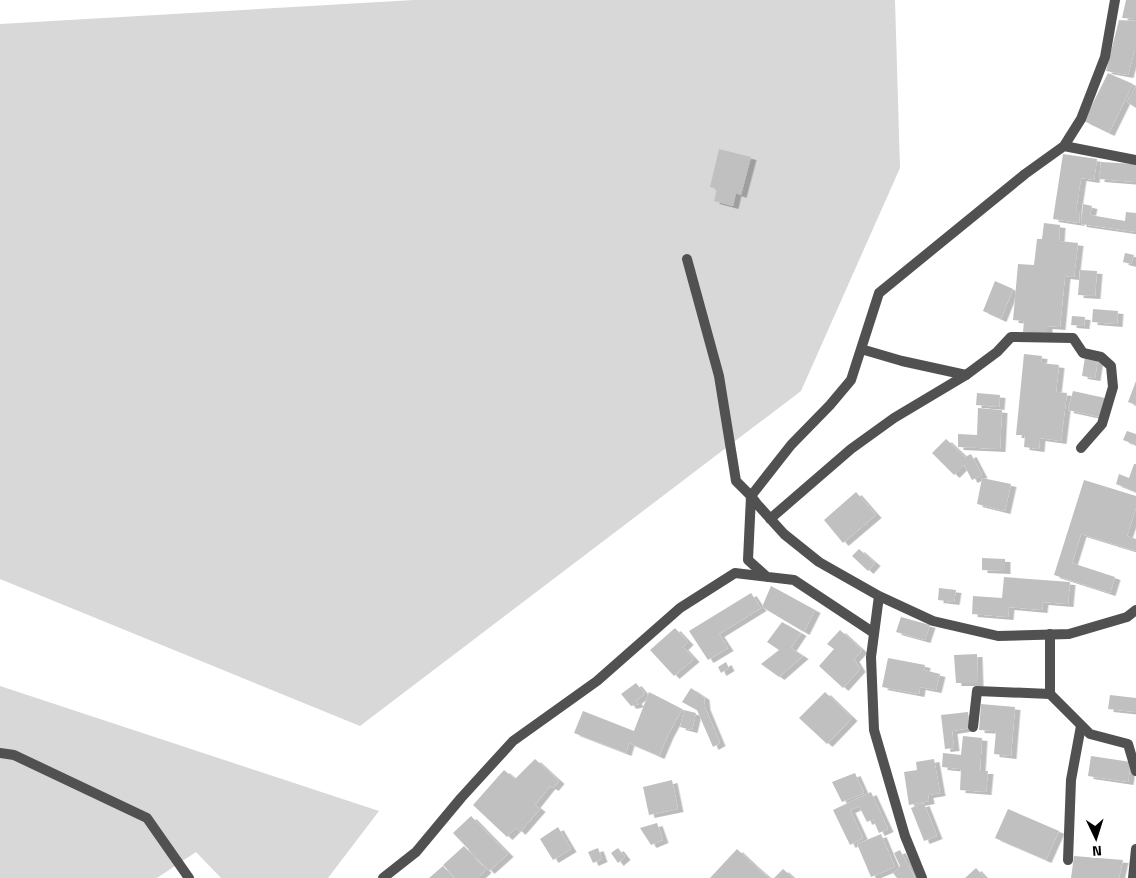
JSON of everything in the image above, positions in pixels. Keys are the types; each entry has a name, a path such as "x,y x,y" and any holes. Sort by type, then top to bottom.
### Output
{"street":[{"path":"767,577 748,560 751,496 791,445 830,405 851,380 879,293 1025,174 1064,146 1081,119 1105,57 1115,0"},
{"path":"1064,146 1136,160"},
{"path":"687,259 719,376 736,481 784,534 819,562 879,596 933,621 998,636 1069,634 1126,617 1136,610"},
{"path":"770,519 851,449 894,418 966,375 997,352 1011,337 1072,338 1083,353 1101,357 1111,366 1113,386 1102,424 1081,448"},
{"path":"861,348 902,362 966,375"},
{"path":"383,878 416,852 461,798 513,741 597,681 680,608 735,573 794,580 874,632"},
{"path":"879,596 871,657 874,730 905,836 922,878"},
{"path":"1050,634 1050,694"},
{"path":"973,727 977,691 1050,694 1090,734 1128,744 1136,771"},
{"path":"1068,860 1071,780 1081,726"},
{"path":"0,753 14,755 147,818 189,878"},
{"path":"1133,878 1136,849"}],"shaded area":[{"path":"414,0 895,0 900,168 801,391 360,726 0,579 0,24"},
{"path":"0,686 379,811 328,878 221,878 196,852 157,878 0,878"}],"building":[{"path":"1126,0 1136,0 1136,19 1122,18"},
{"path":"1119,20 1136,21 1136,49 1128,75 1106,71"},
{"path":"1108,73 1133,84 1109,133 1084,121"},
{"path":"1136,86 1136,108 1127,102"},
{"path":"719,149 751,157 741,195 736,193 733,206 714,201 717,189 710,187"},
{"path":"1063,154 1097,159 1094,180 1081,178 1076,211 1080,211 1079,223 1053,219"},
{"path":"1101,162 1136,164 1136,182 1099,179"},
{"path":"1083,204 1092,206 1090,215 1125,221 1126,212 1136,213 1136,232 1081,224"},
{"path":"1044,223 1060,225 1059,241 1078,243 1074,277 1065,276 1060,327 1047,326 1047,334 1023,332 1024,321 1013,320 1018,264 1034,265 1037,239 1042,239"},
{"path":"1125,253 1134,255 1131,264 1123,262"},
{"path":"1080,270 1097,271 1095,296 1078,295"},
{"path":"995,281 1013,289 1001,319 983,311"},
{"path":"1093,309 1118,311 1117,324 1092,322"},
{"path":"1072,316 1085,317 1084,326 1071,325"},
{"path":"1024,354 1042,356 1041,363 1059,365 1056,392 1067,393 1061,441 1040,438 1039,449 1024,447 1025,435 1016,435"},
{"path":"1085,357 1098,359 1095,378 1082,376"},
{"path":"1136,381 1136,405 1128,402"},
{"path":"1073,391 1105,398 1100,417 1068,410"},
{"path":"977,393 1000,395 999,407 976,405"},
{"path":"978,408 1002,410 1000,449 958,447 958,434 977,435"},
{"path":"1127,431 1136,434 1136,445 1123,440"},
{"path":"946,439 965,457 971,454 982,475 972,480 964,465 954,475 932,453"},
{"path":"1134,464 1136,464 1136,492 1116,484 1119,474 1129,478"},
{"path":"982,478 1011,484 1005,511 977,504"},
{"path":"1084,480 1136,496 1136,508 1127,536 1136,539 1136,551 1081,534 1072,563 1115,577 1110,593 1054,575"},
{"path":"856,492 876,515 843,543 824,520"},
{"path":"859,549 875,563 868,571 852,556"},
{"path":"982,558 1005,559 1005,571 982,570"},
{"path":"1004,577 1070,582 1068,604 1043,602 1042,610 1009,607 1008,617 972,614 973,596 1002,598"},
{"path":"771,586 815,610 804,632 762,607"},
{"path":"939,588 956,590 954,602 938,600"},
{"path":"751,593 761,608 719,634 728,648 708,660 689,631"},
{"path":"901,617 930,625 925,640 896,632"},
{"path":"782,622 801,633 791,648 803,656 779,677 761,664 779,650 767,642"},
{"path":"675,628 688,642 683,647 694,659 674,676 650,650"},
{"path":"840,630 862,650 854,659 860,669 843,688 819,666 834,649 827,644"},
{"path":"977,654 978,683 956,683 954,655"},
{"path":"888,658 925,665 924,670 940,674 936,690 920,687 919,694 882,687"},
{"path":"726,662 729,668 721,673 718,667"},
{"path":"636,683 645,694 636,701 639,704 631,706 621,694"},
{"path":"691,688 704,697 705,707 720,743 713,747 697,710 682,702"},
{"path":"649,692 682,709 659,756 629,743 626,753 574,733 583,711 634,731"},
{"path":"825,692 852,718 827,744 799,718"},
{"path":"1110,695 1136,698 1136,712 1108,709"},
{"path":"981,704 1015,707 1011,756 994,754 996,731 979,730"},
{"path":"684,710 696,713 692,730 680,727"},
{"path":"968,712 970,728 952,731 954,748 945,749 941,715"},
{"path":"963,736 982,738 980,771 988,771 986,792 960,790 961,769 942,767 943,753 961,755"},
{"path":"1091,756 1131,762 1128,782 1088,776"},
{"path":"535,759 559,781 553,788 550,786 535,805 540,809 520,832 516,828 507,837 473,805 504,770 515,779"},
{"path":"934,759 940,793 928,795 929,801 909,805 904,772 917,770 916,762"},
{"path":"855,773 864,793 842,802 832,782"},
{"path":"672,780 678,809 649,815 643,787"},
{"path":"871,792 888,829 879,833 873,819 867,822 859,806 850,810 863,838 850,845 833,810"},
{"path":"924,803 937,836 924,841 911,808"},
{"path":"1008,809 1059,831 1046,860 995,838"},
{"path":"471,816 508,854 489,871 453,833"},
{"path":"657,823 663,840 651,845 640,828"},
{"path":"558,827 571,849 553,860 540,839"},
{"path":"881,834 895,867 871,877 857,844"},
{"path":"464,846 486,870 477,878 455,878 443,865"},
{"path":"598,848 602,859 593,863 588,852"},
{"path":"618,848 625,857 618,863 611,853"},
{"path":"737,849 754,865 769,878 710,878"},
{"path":"900,850 915,878 897,878 893,873 900,866 894,853"},
{"path":"1074,856 1123,860 1119,878 1071,878"},
{"path":"443,866 454,878 429,878"},
{"path":"976,868 985,878 965,878"},
{"path":"783,869 793,878 774,878"}]}
